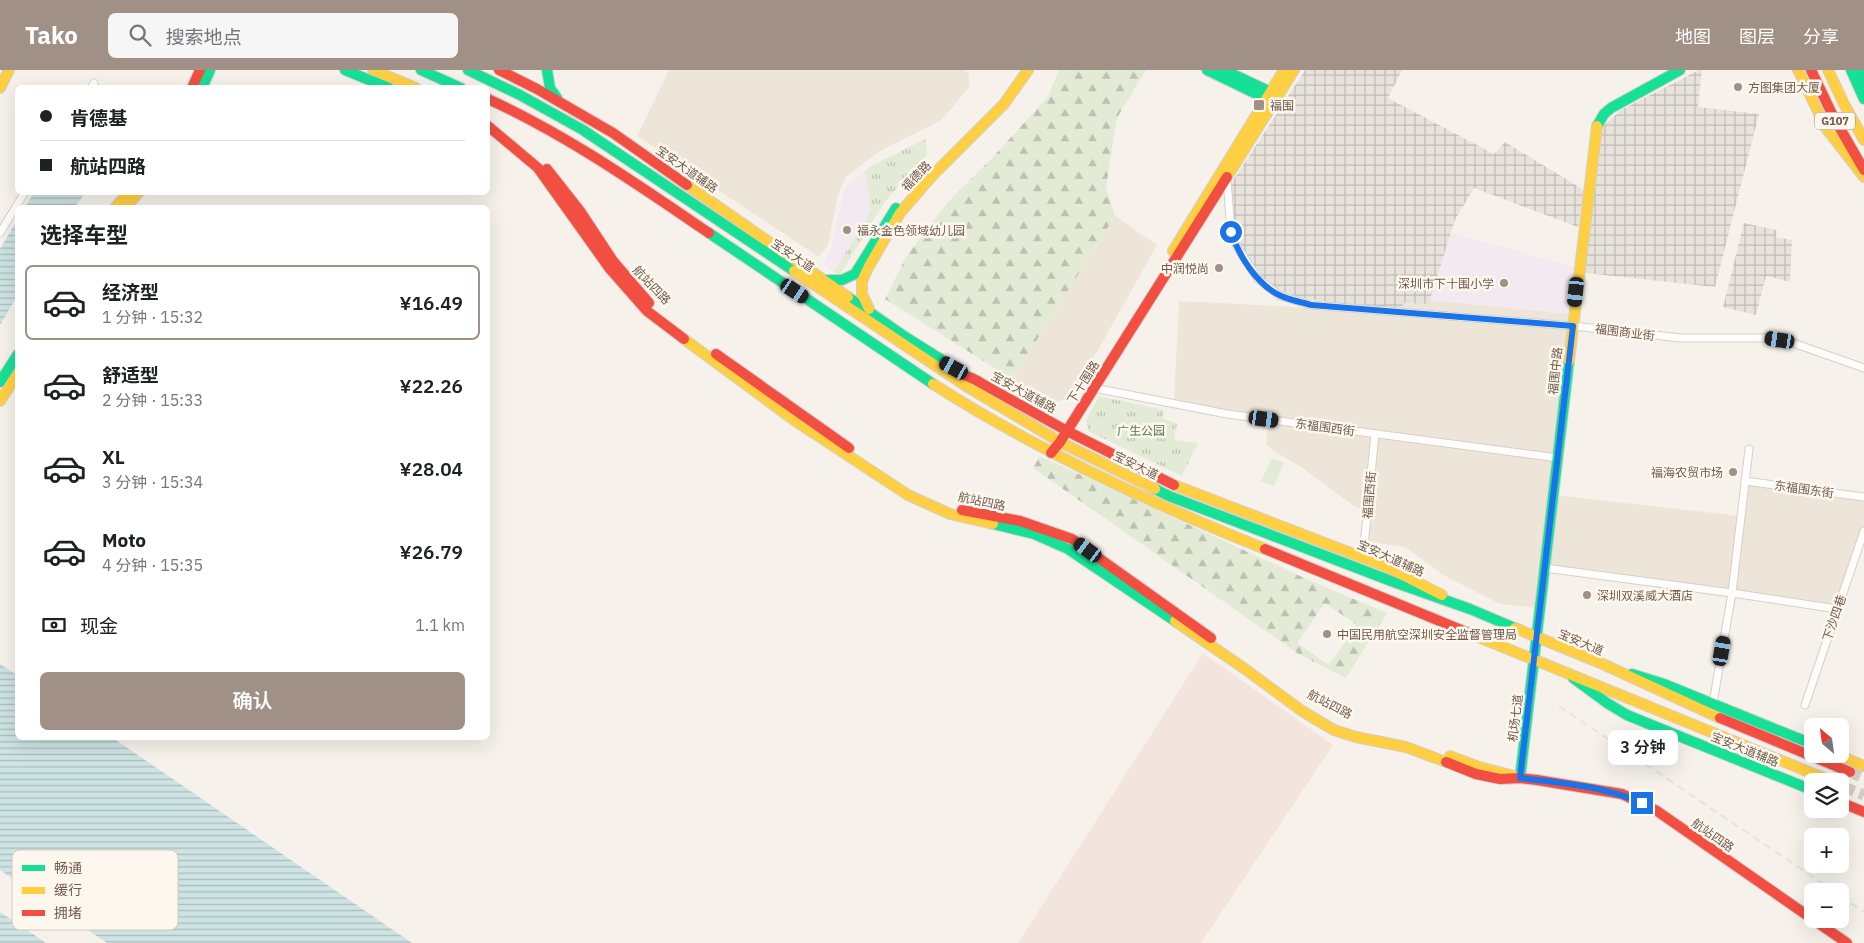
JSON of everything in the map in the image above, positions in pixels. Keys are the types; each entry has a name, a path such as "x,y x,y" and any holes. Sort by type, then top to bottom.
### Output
{"main road":[{"path":"0,88 9,70"},
{"path":"193,85 200,70"},
{"path":"203,85 210,70"},
{"path":"345,70 382,85"},
{"path":"373,70 409,85"},
{"path":"421,70 454,85"},
{"name":"宝安大道","path":"468,70 556,115 598,140 917,354 966,386 1058,441 1170,496 1391,581 1470,609 1605,666 1698,709 1850,772"},
{"path":"503,72 519,70"},
{"path":"547,70 550,88 561,103"},
{"name":"福德路","path":"875,315 864,300 861,291 866,264 892,214 908,193 997,102 1020,70"},
{"name":"福德路","path":"822,278 838,281 847,279 866,264 907,203 1007,100 1028,70"},
{"path":"1207,70 1272,97"},
{"path":"1224,70 1272,97"},
{"name":"下十围路","path":"1065,430 1094,388 1227,178 1272,97 1284,70"},
{"name":"下十围路","path":"1051,453 1272,97 1294,70"},
{"name":"福围中路","path":"1534,660 1597,125 1604,114 1611,108 1680,70"},
{"path":"1798,70 1826,128 1864,177"},
{"name":"G107","path":"1811,70 1834,118 1864,170"},
{"name":"G107","path":"1828,70 1864,140"},
{"path":"1851,70 1864,99"},
{"path":"1859,70 1864,82"},
{"name":"宝安大道辅路","path":"503,72 561,103 627,143 942,361 1065,430 1174,485 1387,567 1470,609"},
{"path":"490,100 580,147 922,377 1051,453 1101,479 1183,516 1812,773"},
{"name":"航站四路","path":"490,120 540,160 580,211 613,261 652,307 801,415 913,491 956,509 1020,521 1072,539 1305,707 1336,724 1359,732 1408,741 1479,767 1520,778 1604,790 1622,794 1642,803 1657,811 1847,943"},
{"name":"航站四路","path":"490,127 538,168 610,269 647,311 794,420 908,495 950,514 1034,534 1068,549 1245,669 1302,711 1334,730 1356,737 1424,752 1476,774 1500,779 1520,778"},
{"path":"118,205 126,195"},
{"path":"127,205 136,195"},
{"path":"917,354 978,381"},
{"path":"0,382 15,359"},
{"path":"0,401 15,377"},
{"name":"机场七道","path":"1520,778 1534,660"},
{"path":"1605,666 1664,684 1804,741"},
{"name":"宝安大道辅路","path":"1564,672 1606,703 1627,715 1804,787"},
{"path":"1849,760 1864,766"},
{"path":"1849,806 1864,812"}],"street":[{"name":"福围商业街","path":"1227,178 1230,226 1234,240 1258,279 1280,296 1311,305 1573,326 1681,338 1767,338 1793,343 1864,368"},
{"path":"0,233 15,208"},
{"name":"东福围西街","path":"1094,388 1227,414 1558,458"},
{"name":"福围西街","path":"1358,556 1365,536 1375,434"},
{"path":"1713,703 1732,593 1749,449"},
{"name":"东福围东街","path":"1745,481 1864,497"},
{"name":"下沙四巷","path":"1805,705 1836,609 1864,532"},
{"path":"1546,568 1836,609"}],"shaded area":[{"path":"669,70 963,70 968,72 970,86 940,121 878,152 846,177 838,195 828,245 819,257 637,136"},
{"path":"1305,70 1402,70 1388,98 1494,154 1505,142 1584,190 1578,227 1474,188 1455,220 1429,304 1403,303 1402,310 1347,305 1302,298 1278,290 1262,278 1245,258 1233,228 1231,184"},
{"path":"1702,70 1698,107 1759,114 1715,287 1585,273 1602,127 1621,110"},
{"name":"福永金色领域幼儿园","path":"866,171 871,210 834,272 823,264 830,252 844,191 848,184"},
{"path":"33,195 84,195 76,205 26,205"},
{"path":"1115,216 1157,245 1071,398 1050,403 1012,379"},
{"path":"15,223 15,299 0,325 0,249"},
{"path":"1744,223 1777,230 1776,237 1792,240 1790,282 1766,276 1756,315 1723,307"},
{"name":"深圳市下十围小学","path":"1451,233 1575,267 1570,314 1430,300"},
{"path":"1430,300 1570,314 1537,608 1500,604 1445,576 1405,547 1369,542 1371,509 1357,508 1298,465 1273,451 1266,444 1269,416 1227,411 1174,399 1179,301 1402,315 1403,303 1429,304"},
{"path":"1745,481 1864,497 1864,531 1837,609 1545,568 1554,495 1740,516"},
{"path":"1203,653 1333,745 1201,943 1018,943"},
{"path":"0,664 15,674 15,740 116,740 412,943 107,943 88,930 178,930 178,850 12,850 12,878 0,870"},
{"path":"0,912 12,920 12,930 27,930 46,943 0,943"}],"green space":[{"path":"1059,70 1146,70 1117,118 1106,187 1115,216 1012,379 885,299 906,257 947,203 992,158 1048,97"},
{"path":"926,139 927,155 902,181 883,205 839,276 834,272 871,210 866,173 864,172 873,165"},
{"name":"广生公园","path":"1099,396 1164,410 1163,419 1177,423 1174,440 1198,443 1182,476 1088,431 1086,420"},
{"path":"1040,456 1311,581 1387,613 1346,678 1300,655 1033,468","holes":["1325,603 1357,625 1329,665 1297,643"]},
{"path":"1272,458 1284,463 1274,486 1261,481"}],"tunnel":[{"path":"1850,772 1864,778"},
{"path":"1849,789 1864,795"}],"railway":[{"path":"1559,706 1822,883"},
{"path":"1849,902 1864,912"}],"traffic: fast":[{"path":"203,85 210,70"},
{"path":"345,70 382,85"},
{"path":"421,70 454,85"},
{"path":"468,70 520,95 583,130 794,271"},
{"path":"547,70 550,88 557,98"},
{"path":"1207,70 1271,101"},
{"path":"1224,70 1275,94"},
{"path":"1597,126 1604,114 1611,108 1680,70"},
{"path":"1851,70 1864,99"},
{"path":"1859,70 1864,82"},
{"path":"827,280 842,280 855,274 896,208"},
{"path":"709,233 933,384"},
{"path":"848,297 904,336 958,370"},
{"path":"0,382 15,359"},
{"path":"1520,778 1569,361"},
{"path":"1155,489 1391,581 1470,609 1515,628"},
{"path":"993,524 1034,534 1068,549 1175,621"},
{"path":"1632,674 1664,684 1804,741"},
{"path":"1573,678 1627,715 1804,787"}],"traffic: slow":[{"path":"0,88 9,70"},
{"path":"373,70 409,85"},
{"path":"869,309 862,294 862,281 900,213 931,177 1004,104 1028,70"},
{"path":"1173,251 1284,70"},
{"path":"1227,177 1294,70"},
{"path":"1798,70 1826,128 1864,177"},
{"path":"1828,70 1864,140"},
{"path":"1569,361 1597,126"},
{"path":"687,185 848,297"},
{"path":"118,205 126,195"},
{"path":"128,205 136,195"},
{"path":"794,271 966,386 1060,442 1155,489"},
{"path":"684,339 794,420 908,495 950,514 993,524"},
{"path":"0,401 15,378"},
{"path":"933,384 1054,454 1179,513 1265,549"},
{"path":"1174,485 1387,567 1442,595"},
{"path":"1175,621 1302,711 1334,730 1356,737 1406,747 1446,762"},
{"path":"1515,628 1605,665 1720,718"},
{"path":"1476,636 1811,773"},
{"path":"1450,756 1479,767 1514,776"},
{"path":"1849,760 1864,766"}],"traffic: jam":[{"path":"193,85 200,70"},
{"path":"499,70 537,89 613,133 687,185"},
{"path":"1811,70 1834,118 1864,170"},
{"path":"490,100 546,128 574,145 629,179 709,233"},
{"path":"490,128 538,168 610,269 647,311 684,339"},
{"path":"547,169 580,211 613,261 649,303"},
{"path":"1051,453 1060,442 1227,177"},
{"path":"716,354 849,448"},
{"path":"948,368 978,381"},
{"path":"972,378 1067,431 1174,485"},
{"path":"962,510 1020,521 1072,539 1211,638"},
{"path":"1265,549 1476,636"},
{"path":"1720,718 1850,772"},
{"path":"1446,762 1476,774 1500,779 1520,778 1537,780 1622,794 1657,811 1847,943"},
{"path":"1849,806 1864,812"}],"place":[{"name":"方图集团大厦","path":"1738,87"},
{"name":"福围","path":"1259,105"},
{"name":"福永金色领域幼儿园","path":"847,230"},
{"name":"中润悦尚","path":"1219,268"},
{"name":"深圳市下十围小学","path":"1504,283"},
{"name":"福海农贸市场","path":"1733,472"},
{"name":"深圳双溪威大酒店","path":"1587,595"},
{"name":"中国民用航空深圳安全监督管理局","path":"1327,634"}],"route":[{"path":"1231,232 1237,247 1262,283 1280,296 1311,305 1573,326 1520,778 1590,787 1622,794 1642,803"}]}
